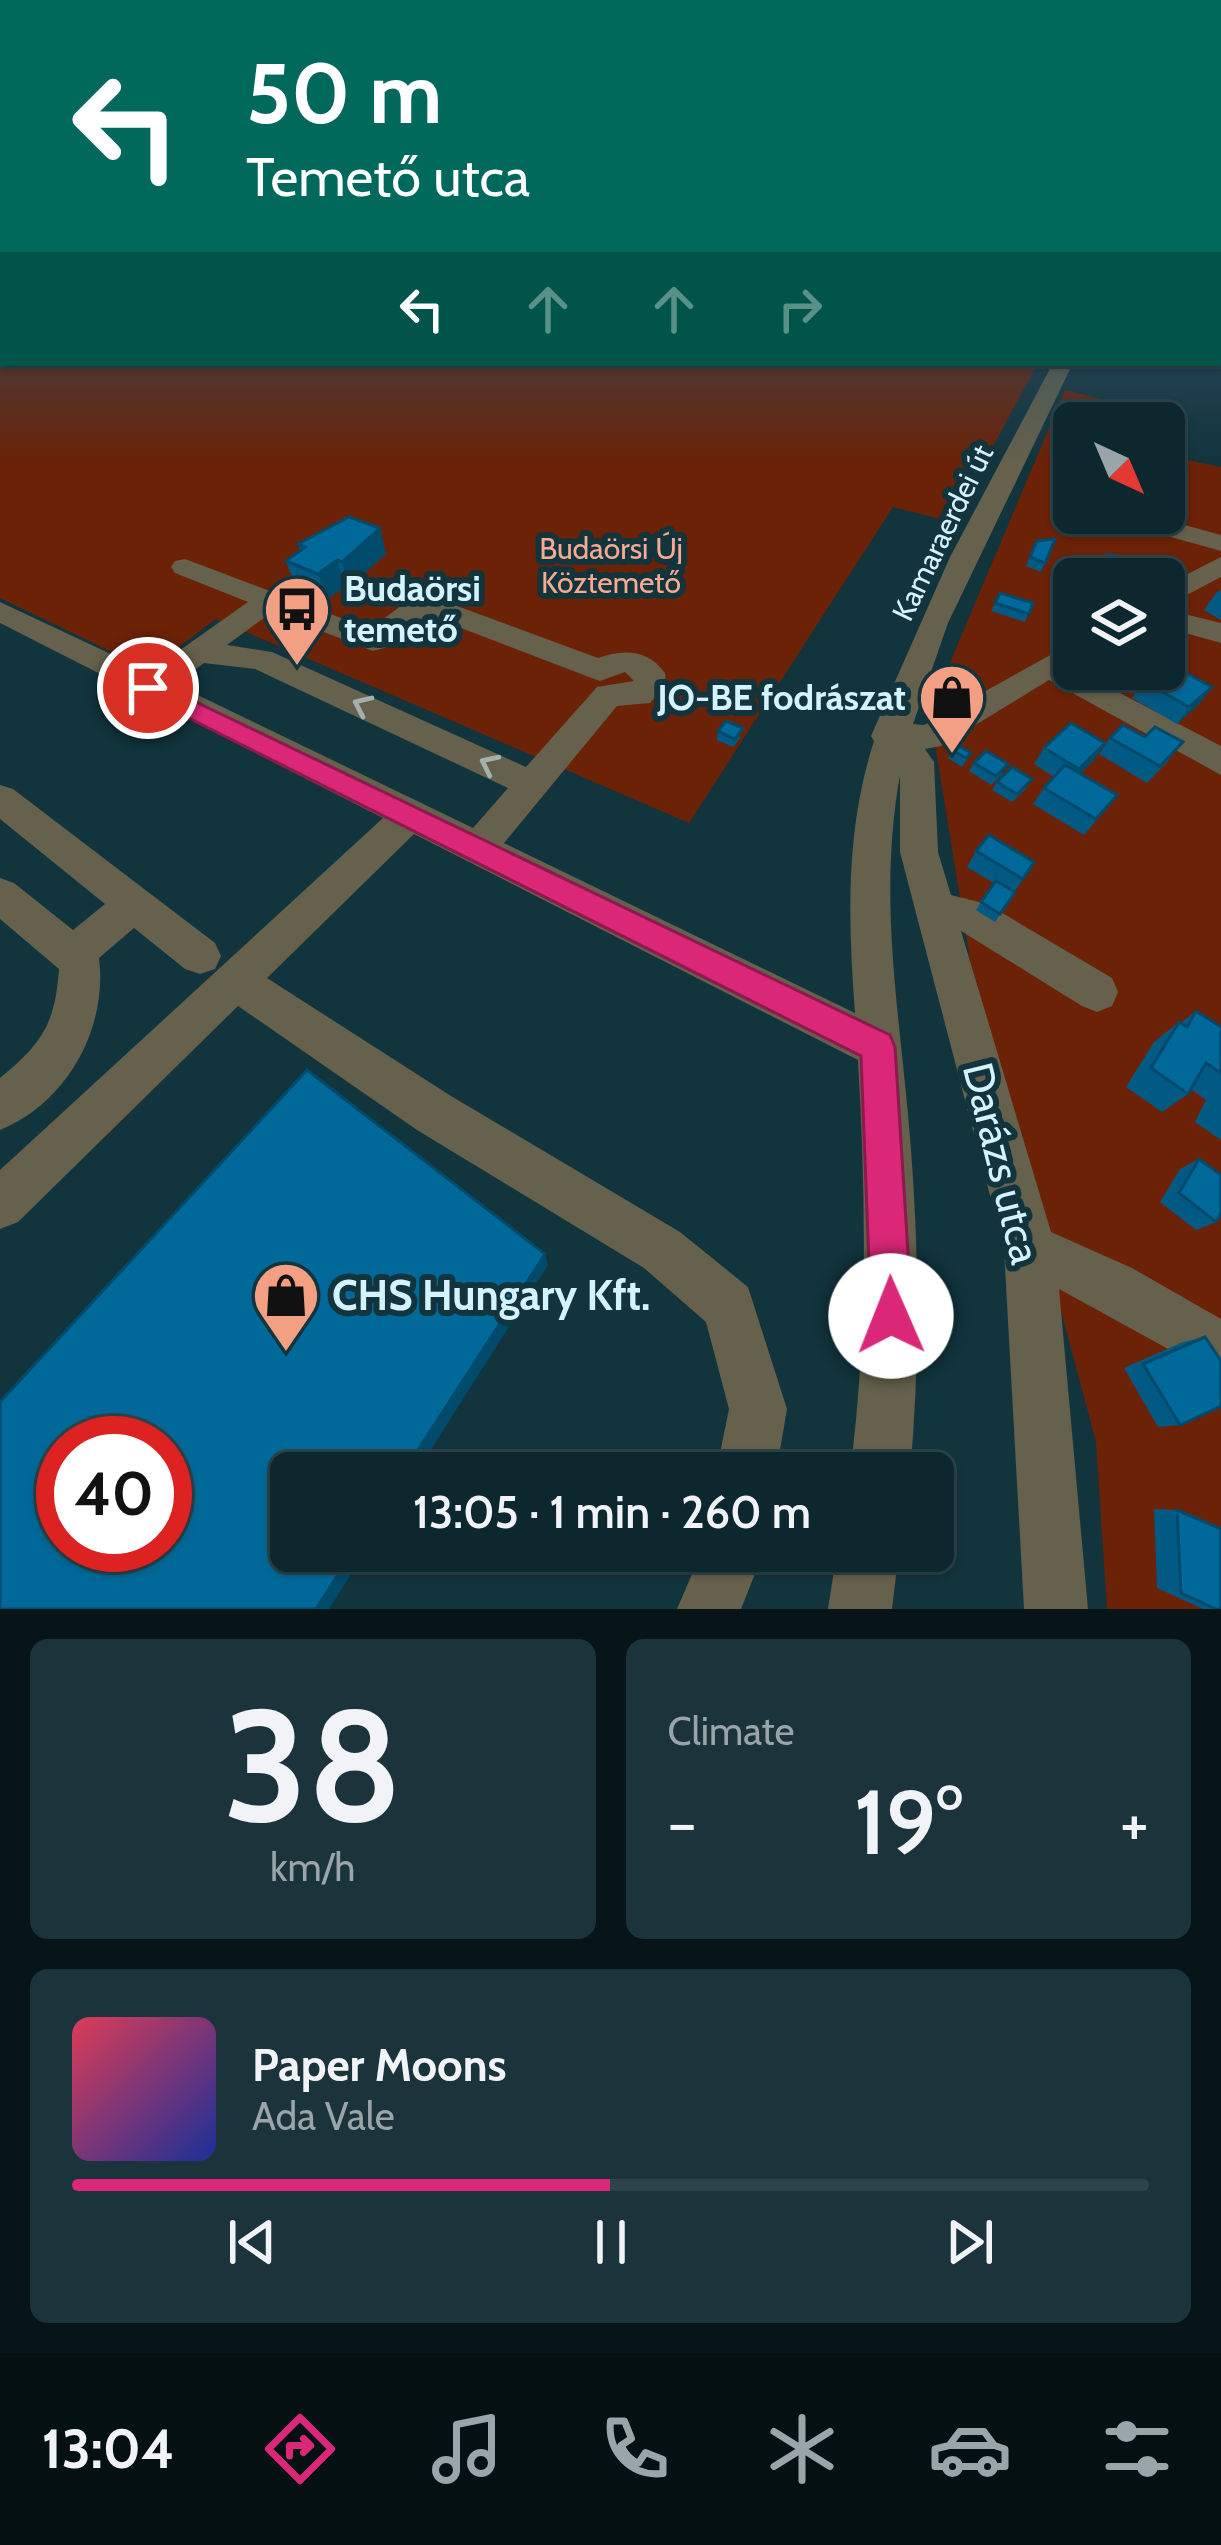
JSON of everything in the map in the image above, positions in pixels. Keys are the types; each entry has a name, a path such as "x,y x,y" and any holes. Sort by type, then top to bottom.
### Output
{"street":[{"name":"Kamaraerdei út","path":"883,1452 891,1316 866,848 904,686 1063,366"},
{"path":"1185,533 1221,543"},
{"path":"1185,586 1221,565"},
{"path":"185,567 374,641 412,598 600,670 612,662 630,662 649,673 650,684 639,695 608,695 477,849"},
{"path":"148,688 268,601"},
{"path":"0,611 878,1047"},
{"path":"1185,624 1221,633"},
{"path":"197,652 261,659 533,785"},
{"path":"889,736 928,737 1053,665"},
{"path":"1109,690 1221,762"},
{"name":"Darázs utca","path":"889,736 917,763 919,852 1030,1249 1056,1609"},
{"path":"0,799 218,968 434,1113 662,1250 729,1306 758,1409 750,1452"},
{"path":"0,1204 218,968 409,817"},
{"path":"0,895 80,961 77,1021 43,1072 0,1107"},
{"path":"73,956 134,904"},
{"path":"935,910 973,916 1097,992"},
{"path":"1030,1249 1215,1342"},
{"path":"709,1609 724,1572"},
{"path":"860,1609 865,1572"}],"green space":[{"name":"Budaörsi Új Köztemető","path":"0,366 1036,366 952,522 893,507 689,823 216,619 159,662 141,666 0,598"},
{"path":"1065,390 1115,402 1060,402"},
{"path":"1053,418 1053,534 1185,534 1185,459 1221,467 1221,1609 1107,1609 1096,1442 974,984 932,726 933,703"}],"building":[{"path":"349,517 380,528 342,562 337,560 318,574 286,561 305,547 298,544"},
{"path":"1055,539 1045,563 1030,557 1037,541"},
{"path":"1000,593 1033,603 1029,614 995,603"},
{"path":"1185,672 1212,687 1189,707 1159,690 1185,690"},
{"path":"726,721 743,728 735,739 718,731"},
{"path":"1071,723 1105,743 1079,769 1044,748"},
{"path":"1123,725 1145,737 1155,727 1183,742 1160,766 1110,738"},
{"path":"957,745 971,753 966,758 952,750"},
{"path":"986,751 1008,764 996,776 974,763"},
{"path":"1065,765 1117,795 1096,819 1044,788"},
{"path":"1012,767 1032,779 1017,794 997,782"},
{"path":"989,835 1034,862 1023,879 976,851"},
{"path":"996,881 1015,892 1000,914 981,902"},
{"path":"1196,1011 1221,1027 1221,1073 1206,1063 1188,1094 1151,1068 1179,1022 1187,1027"},
{"name":"CHS Hungary Kft.","path":"307,1070 545,1254 417,1452 270,1452 270,1572 340,1572 316,1609 0,1609 0,1402"},
{"path":"1199,1159 1221,1175 1221,1213 1216,1222 1179,1193"},
{"path":"1205,1337 1221,1361 1221,1406 1180,1425 1143,1364"},
{"path":"1177,1510 1221,1529 1221,1609 1181,1593"}],"place":[{"name":"Budaörsi temető","path":"297,668"},
{"name":"JO-BE fodrászat","path":"952,756"},
{"name":"CHS Hungary Kft.","path":"286,1354"}],"route":[{"path":"148,688 878,1047 891,1316"}]}
